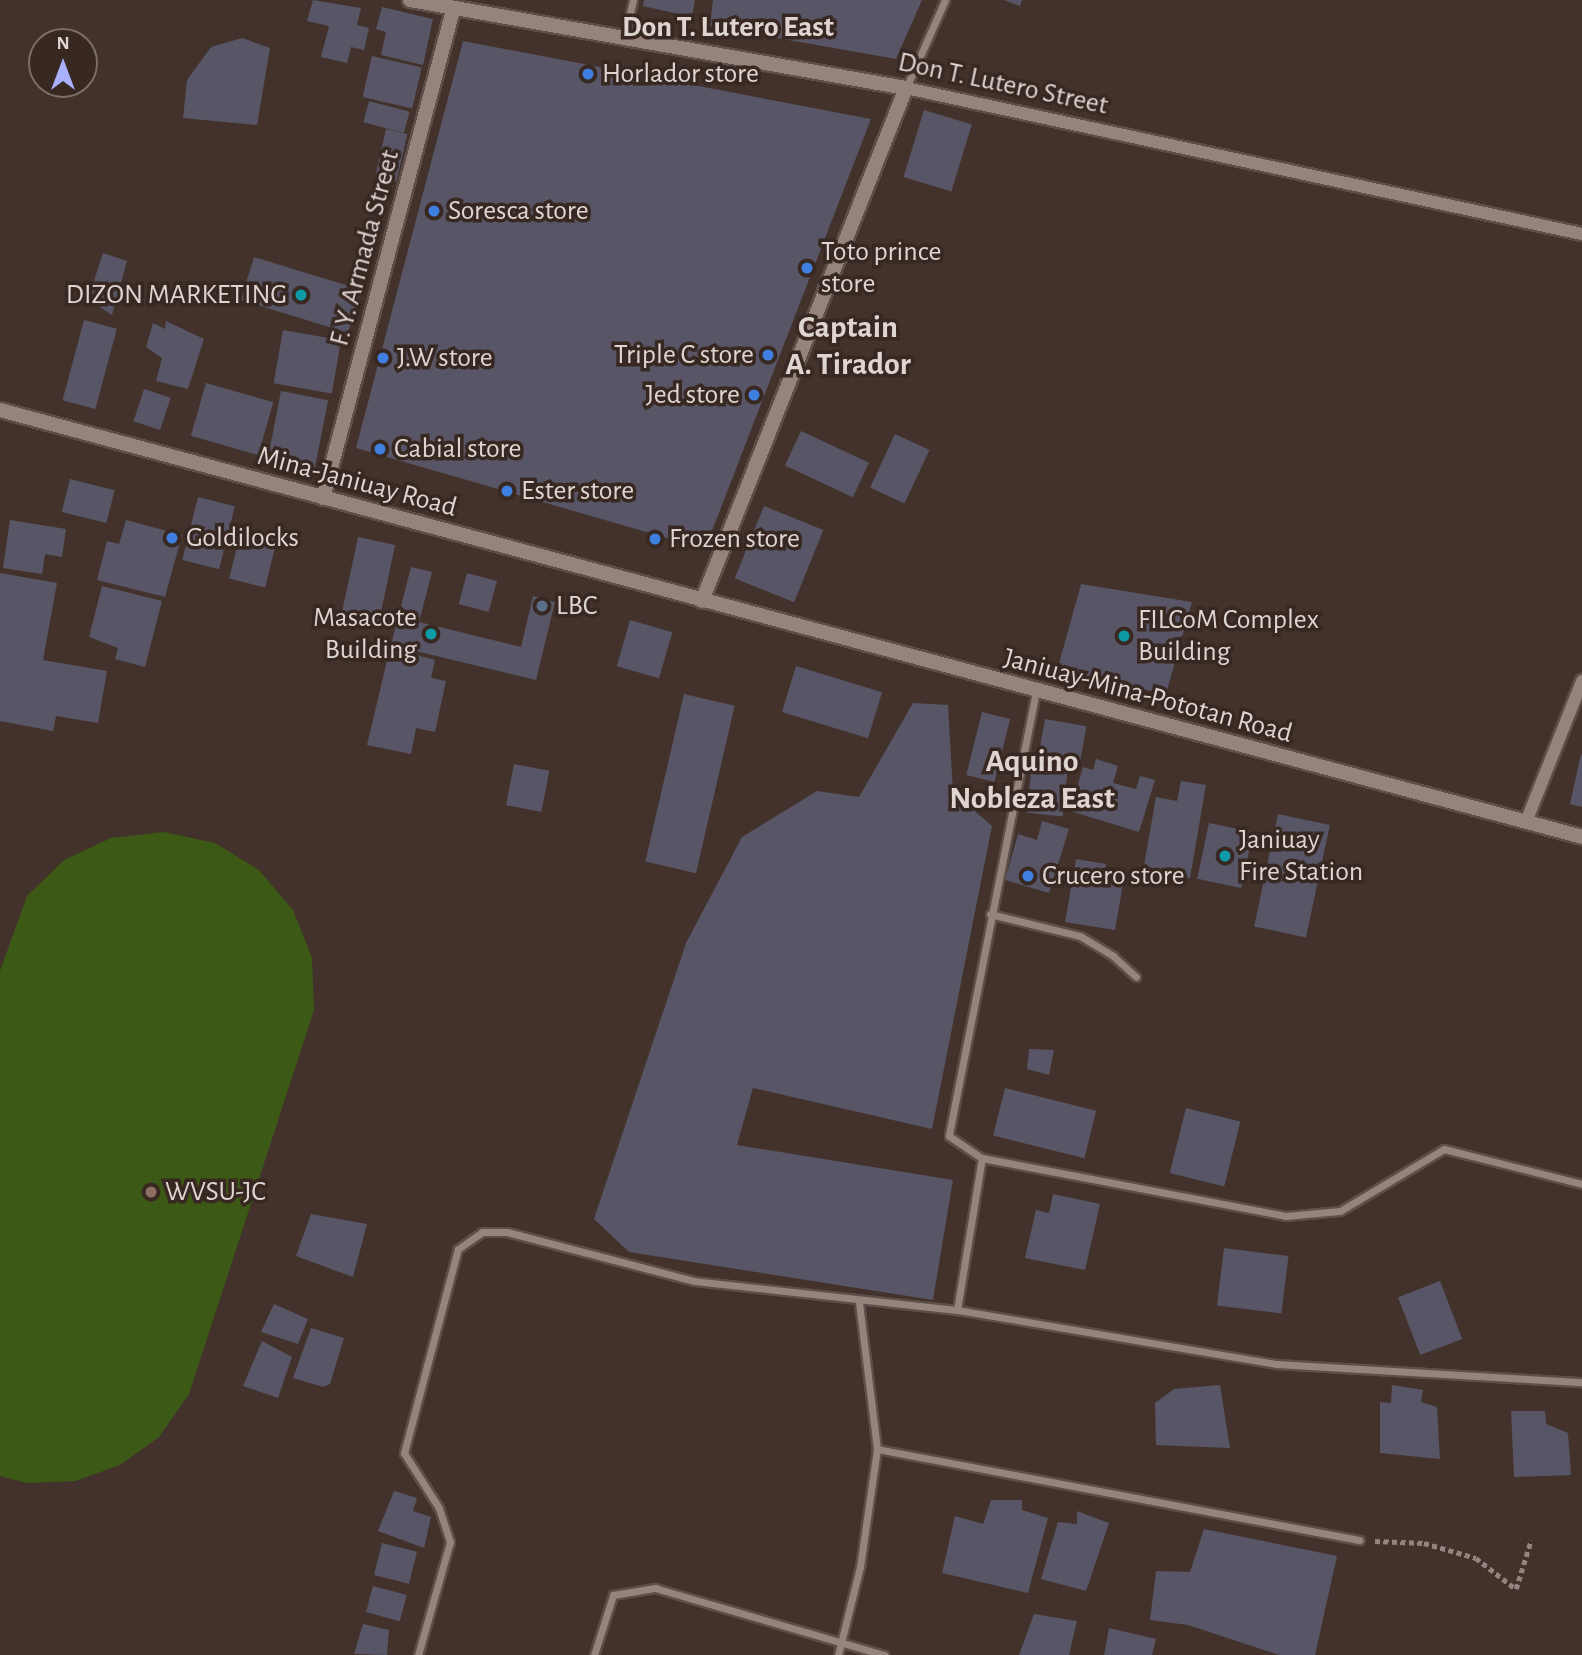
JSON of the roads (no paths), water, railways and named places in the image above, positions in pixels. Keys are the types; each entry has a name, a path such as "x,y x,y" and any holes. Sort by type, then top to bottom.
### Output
{"main road":[{"name":"Don T. Lutero Street","path":"410,0 453,10 906,88"},
{"name":"F. Y. Armada Street","path":"323,498 453,10"},
{"path":"702,601 906,88"},
{"name":"Mina-Janiuay Road","path":"0,411 702,601"},
{"name":"Janiuay-Mina-Pototan Road","path":"702,601 1582,837"}],"street":[{"path":"624,40 633,0"},
{"path":"906,88 945,0"},
{"name":"Don T. Lutero Street","path":"906,88 1582,234"},
{"path":"1526,822 1582,681"},
{"path":"1036,691 948,1136 982,1158 1285,1216 1340,1211 1444,1149 1582,1184"},
{"path":"990,914 1080,936 1113,956 1136,977"},
{"path":"957,1310 982,1158"},
{"path":"418,1655 450,1542 439,1508 404,1453 458,1249 482,1232 507,1233 694,1281 859,1303 957,1310 1276,1364 1582,1382"},
{"path":"838,1655 860,1567 877,1449 859,1303"},
{"path":"877,1449 1360,1540"},
{"path":"594,1655 613,1595 655,1588 884,1655"}],"place":[{"name":"Horlador store","path":"588,74"},
{"name":"Soresca store","path":"434,211"},
{"name":"Toto prince store","path":"807,268"},
{"name":"DIZON MARKETING","path":"301,295"},
{"name":"Triple C store","path":"768,355"},
{"name":"J.W store","path":"383,358"},
{"name":"Jed store","path":"754,395"},
{"name":"Cabial store","path":"380,449"},
{"name":"Ester store","path":"507,491"},
{"name":"Goldilocks","path":"172,538"},
{"name":"Frozen store","path":"655,539"},
{"name":"LBC","path":"542,606"},
{"name":"Masacote Building","path":"431,634"},
{"name":"FILCoM Complex Building","path":"1124,636"},
{"name":"Janiuay Fire Station","path":"1225,856"},
{"name":"Crucero store","path":"1028,876"},
{"name":"WVSU-JC","path":"151,1192"}],"district":[{"name":"Don T. Lutero East","path":"728,27"},
{"name":"Captain A. Tirador","path":"848,346"},
{"name":"Aquino Nobleza East","path":"1032,780"}]}
